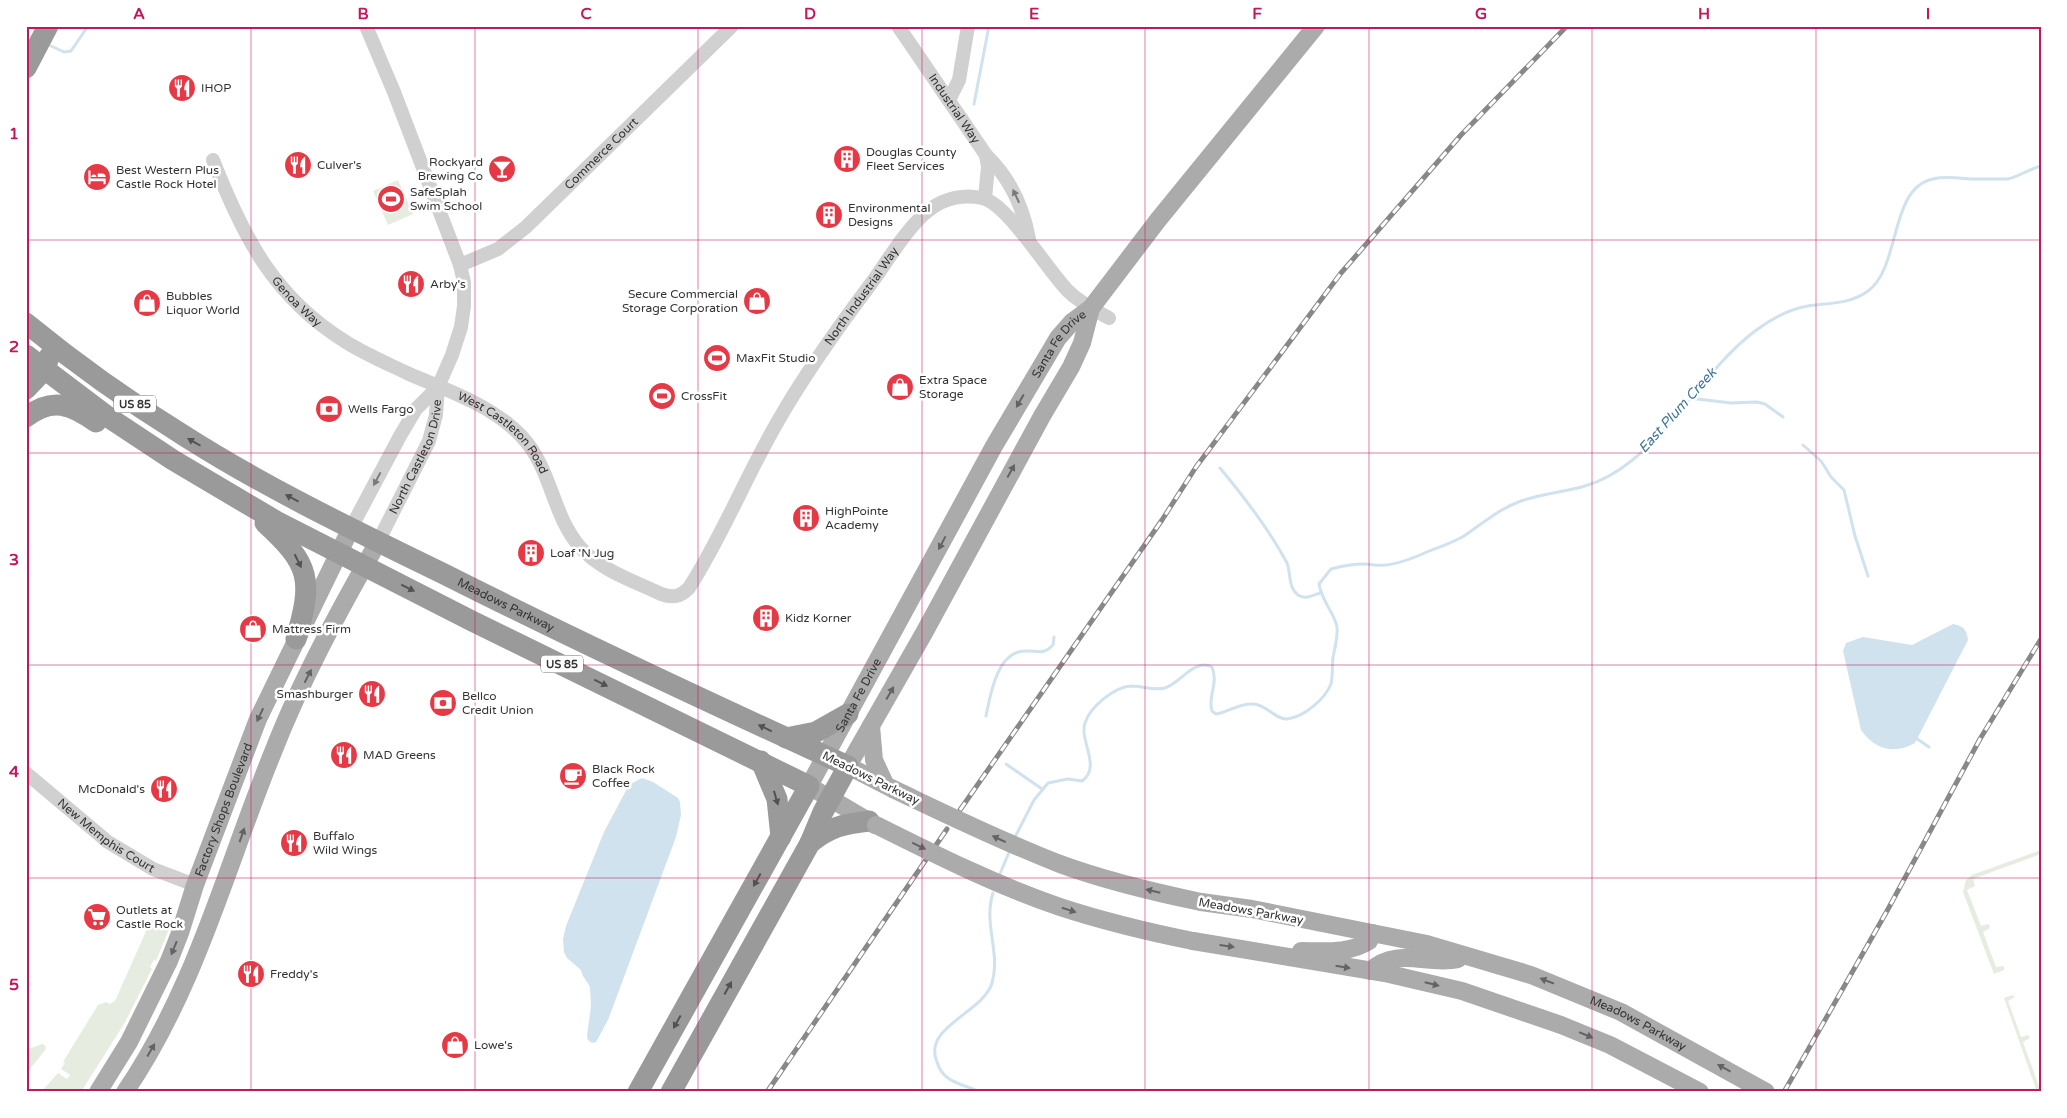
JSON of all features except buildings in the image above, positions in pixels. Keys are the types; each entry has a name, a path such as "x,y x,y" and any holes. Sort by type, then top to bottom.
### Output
{"highway":[{"path":"26,68 48,26"},
{"path":"26,389 45,369 49,360 49,353 31,326"},
{"name":"Meadows Parkway","path":"31,326 90,373 184,436 243,471 378,542 485,595 848,766"},
{"name":"US 85","path":"26,355 133,434 240,501 364,567 761,761"},
{"path":"26,417 42,406 65,405 82,412 104,428 133,434"},
{"path":"240,501 282,539 300,566 305,579 307,594 296,639"},
{"path":"786,738 816,732 848,714"},
{"path":"761,761 809,786"},
{"path":"761,761 777,799 781,838"},
{"name":"Santa Fe Drive","path":"671,1092 810,843 831,797 848,766"},
{"name":"Santa Fe Drive","path":"638,1092 809,786"},
{"path":"810,843 826,831 839,825 872,823"}],"main road":[{"name":"Santa Fe Drive","path":"809,786 1041,364 1064,329 1091,308 1158,220 1314,27"},
{"name":"Santa Fe Drive","path":"848,766 924,632 987,514 1071,367 1082,343 1091,308"},
{"name":"Factory Shops Boulevard","path":"98,1092 129,1042 156,990 180,932 195,885 258,719 351,528"},
{"name":"North Castleton Drive","path":"364,567 378,542"},
{"name":"Factory Shops Boulevard","path":"125,1092 149,1054 185,983 216,907 256,794 282,729 364,567"},
{"path":"871,726 874,760 889,787"},
{"name":"Meadows Parkway","path":"848,766 999,839 1062,864 1133,887 1200,902 1252,909 1427,944 1530,975 1621,1012 1766,1092"},
{"path":"809,786 831,797 872,823 972,871 1035,898 1120,925 1193,941 1370,971 1462,991 1546,1019 1610,1045 1700,1092"},
{"path":"1284,956 1296,951 1357,949 1369,941 1372,933"},
{"path":"1370,971 1379,962 1404,958 1454,960 1469,956"}],"street":[{"path":"366,26 394,92 460,265 464,294 463,320 452,356 438,386"},
{"name":"Commerce Court","path":"460,265 498,249 526,227 732,26"},
{"name":"Industrial Way","path":"898,26 986,154 988,167 984,198"},
{"path":"949,100 959,80 968,26"},
{"path":"986,154 998,167 1017,196 1026,219 1029,242"},
{"name":"Genoa Way","path":"213,160 230,204 249,243 271,276 294,302 313,319 346,342 438,386"},
{"name":"North Industrial Way","path":"679,596 686,591 695,578 777,421 806,375 917,221 928,210 952,198 966,196 984,198"},
{"path":"984,198 1008,217 1069,292 1109,318"},
{"name":"North Castleton Drive","path":"351,528 416,410 438,386"},
{"name":"North Castleton Drive","path":"378,542 429,440 436,415 438,386"},
{"name":"West Castleton Road","path":"438,386 490,412 508,424 526,441 543,466 572,535 586,553 604,567 661,594 679,596"},
{"name":"New Memphis Court","path":"26,773 108,842 153,869 195,885"}],"shaded area":[{"name":"SafeSplah Swim School","path":"398,180 413,214 388,225 373,191"},
{"path":"2041,850 2041,854 1973,879 1975,886 1967,890 1981,926 1988,924 1990,926 1989,929 1983,932 1996,967 2004,966 2004,970 1994,974 1963,892 1966,880 1972,875"},
{"path":"151,920 170,927 156,961 154,960 150,967 152,969 124,1024 81,1092 41,1092 58,1073 67,1079 70,1075 61,1069 65,1063 63,1062 98,1005 106,1002 110,1004 115,1001"},
{"path":"2012,995 2015,997 2008,1001 2021,1037 2028,1035 2030,1038 2023,1042 2041,1092 2037,1092 2004,998"},
{"path":"42,1044 45,1045 46,1049 26,1074 26,1050"}],"water":[{"path":"1953,624 1964,629 1968,640 1915,743 1900,749 1878,746 1866,737 1861,730 1843,651 1846,643 1863,637 1912,645"},
{"path":"642,778 653,782 678,798 681,815 676,837 608,1020 596,1042 592,1043 588,1040 587,1036 591,1006 590,987 581,970 567,958 564,952 563,939 566,926 604,832 629,785"}],"waterway":[{"path":"51,46 64,52 71,51 88,26"},
{"path":"974,104 989,26"},
{"name":"East Plum Creek","path":"1014,839 1034,800 1048,783 1068,779 1082,781 1088,775 1090,761 1085,738 1085,723 1097,705 1110,694 1124,687 1131,686 1156,689 1165,688 1193,668 1205,665 1212,667 1214,673 1211,706 1212,711 1216,714 1243,705 1253,704 1262,706 1283,719 1294,718 1300,715 1319,701 1331,684 1337,627 1319,584 1331,569 1356,564 1385,565 1407,560 1464,536 1498,512 1513,504 1532,497 1586,486 1609,476 1630,462 1649,445 1718,366 1755,331 1780,315 1794,309 1847,301 1868,291 1878,280 1886,265 1902,212 1909,197 1919,185 1933,179 1942,178 2008,179 2041,166"},
{"path":"1689,398 1731,403 1757,402 1765,404 1783,417"},
{"path":"1803,445 1821,461 1831,477 1844,490 1855,536 1868,576"},
{"path":"1220,468 1256,514 1280,550 1287,563 1291,584 1295,592 1304,597 1320,593"},
{"path":"986,716 996,676 1001,666 1015,653 1046,650 1053,645 1054,637"},
{"path":"1913,736 1929,747"},
{"path":"1006,764 1042,789"},
{"name":"East Plum Creek","path":"999,876 1010,850"},
{"name":"East Plum Creek","path":"979,1092 944,1075 938,1065 935,1050 938,1039 945,1030 978,1003 992,983 995,961 990,905 993,893"}],"railway":[{"path":"960,810 1162,520 1196,467 1341,273 1461,135 1567,26"},
{"path":"1784,1092 1887,911 1980,739 2041,639"},
{"path":"767,1092 947,829"}],"place":[{"name":"IHOP","path":"182,88"},
{"name":"Douglas County Fleet Services","path":"847,159"},
{"name":"Culver's","path":"298,165"},
{"name":"Rockyard Brewing Co","path":"502,169"},
{"name":"Best Western Plus Castle Rock Hotel","path":"97,177"},
{"name":"SafeSplah Swim School","path":"391,199"},
{"name":"Environmental Designs","path":"829,215"},
{"name":"Arby's","path":"411,284"},
{"name":"Secure Commercial Storage Corporation","path":"757,301"},
{"name":"Bubbles Liquor World","path":"147,303"},
{"name":"MaxFit Studio","path":"717,358"},
{"name":"Extra Space Storage","path":"900,387"},
{"name":"CrossFit","path":"662,396"},
{"name":"Wells Fargo","path":"329,409"},
{"name":"HighPointe Academy","path":"806,518"},
{"name":"Loaf 'N Jug","path":"531,553"},
{"name":"Kidz Korner","path":"766,618"},
{"name":"Mattress Firm","path":"253,629"},
{"name":"Smashburger","path":"372,694"},
{"name":"Bellco Credit Union","path":"443,703"},
{"name":"MAD Greens","path":"344,755"},
{"name":"Black Rock Coffee","path":"573,776"},
{"name":"McDonald's","path":"164,789"},
{"name":"Buffalo Wild Wings","path":"294,843"},
{"name":"Outlets at Castle Rock","path":"97,917"},
{"name":"Freddy's","path":"251,974"},
{"name":"Lowe's","path":"455,1045"}]}
